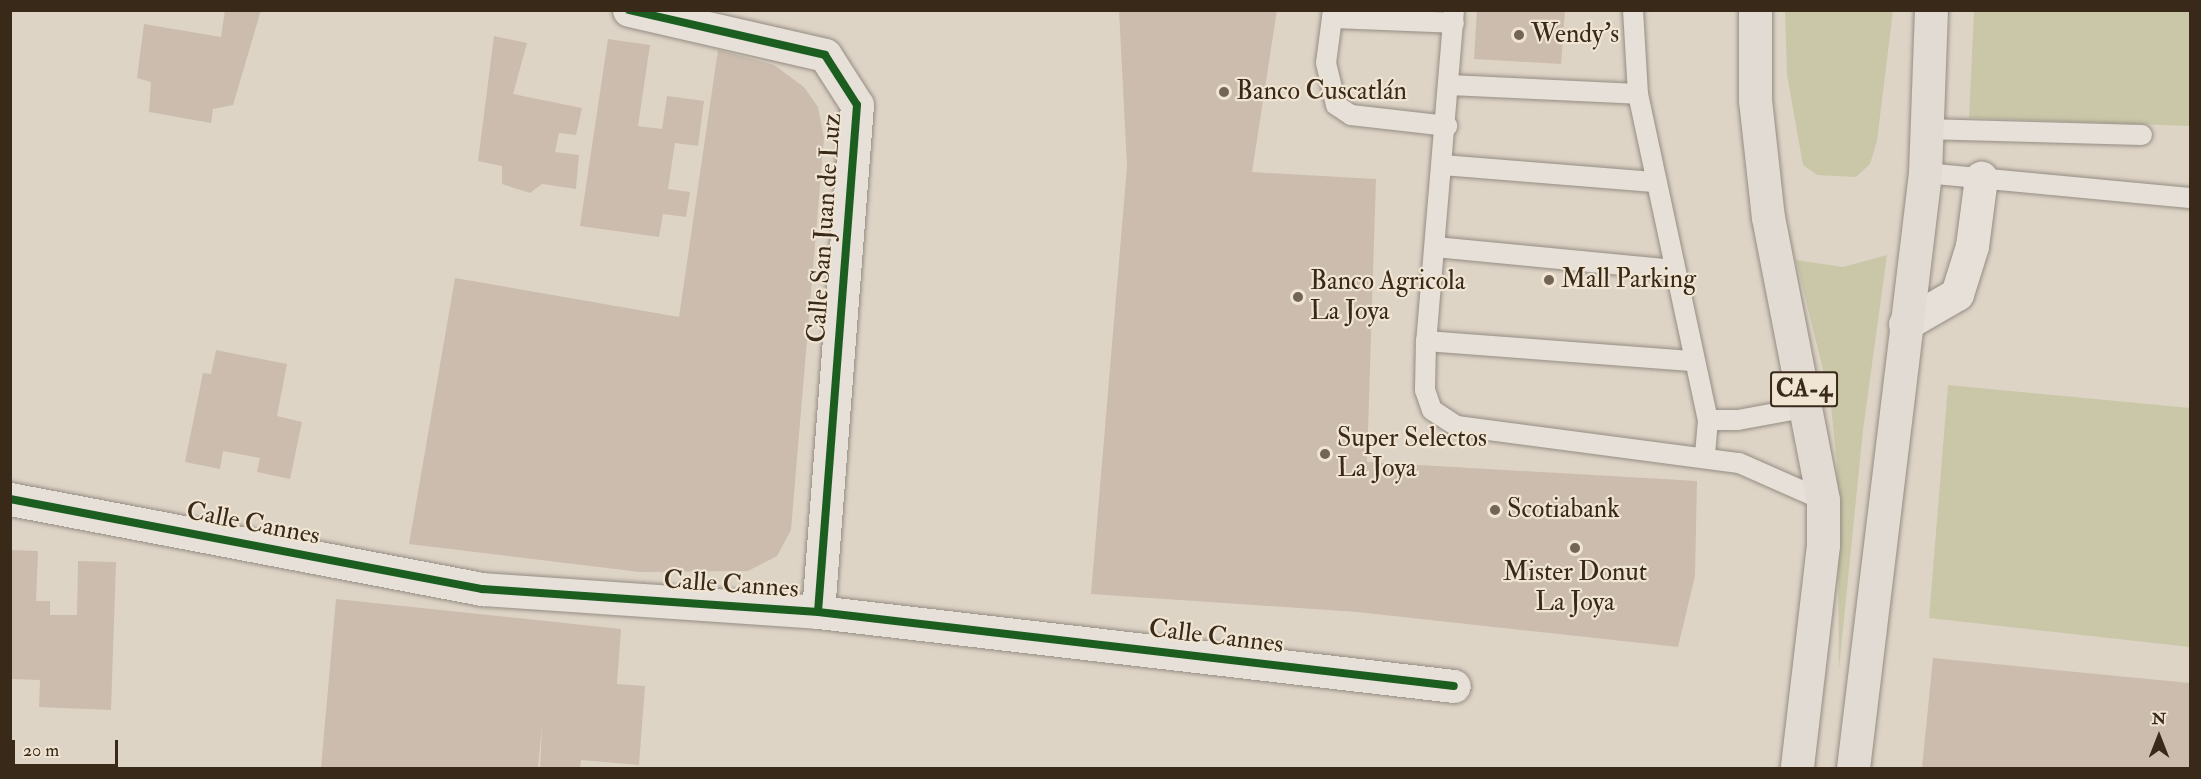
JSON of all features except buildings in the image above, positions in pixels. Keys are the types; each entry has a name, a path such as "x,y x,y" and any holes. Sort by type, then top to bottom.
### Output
{"highway":[{"path":"1755,95 1779,10"},
{"path":"1853,768 1925,173 1927,16"},
{"name":"CA-4","path":"1751,20 1755,95 1768,217 1808,407 1822,500 1823,545 1797,768"}],"street":[{"name":"Calle San Juan de Luz","path":"629,10 825,55 857,105 818,612"},
{"path":"1905,324 1958,294 1972,246 1981,178"},
{"name":"Calle Cannes","path":"10,499 482,589 818,612 1454,686"}],"lane":[{"path":"1633,10 1638,94 1708,420 1705,456"},
{"path":"1447,126 1351,115 1336,105 1326,63 1332,14 1454,16 1447,126 1426,341 1425,390 1432,410 1457,426 1705,456 1769,473 1822,500"},
{"path":"1449,85 1638,94"},
{"path":"1924,129 2142,135"},
{"path":"1443,165 1656,182"},
{"path":"1925,173 2190,198"},
{"path":"1435,247 1675,270"},
{"path":"1426,341 1694,361"},
{"path":"1708,420 1738,420 1808,407"}],"shaded area":[{"path":"1785,11 1893,11 1877,141 1870,164 1856,177 1817,175 1803,165 1787,75"},
{"path":"1974,11 2190,11 2190,126 1969,118"},
{"path":"1887,255 1863,430 1839,669 1837,464 1830,398 1796,260 1843,267"},
{"path":"1948,385 2190,408 2190,647 1929,618"}],"cycle path":[{"path":"629,10 825,55 857,105 818,612"},
{"path":"10,499 482,589 818,612 1454,686"}],"place":[{"name":"Wendy's","path":"1519,35"},
{"name":"Banco Cuscatlán","path":"1224,92"},
{"name":"Mall Parking","path":"1549,280"},
{"name":"Banco Agricola La Joya","path":"1298,297"},
{"name":"Super Selectos La Joya","path":"1325,454"},
{"name":"Scotiabank","path":"1495,510"},
{"name":"Mister Donut La Joya","path":"1575,548"}]}
